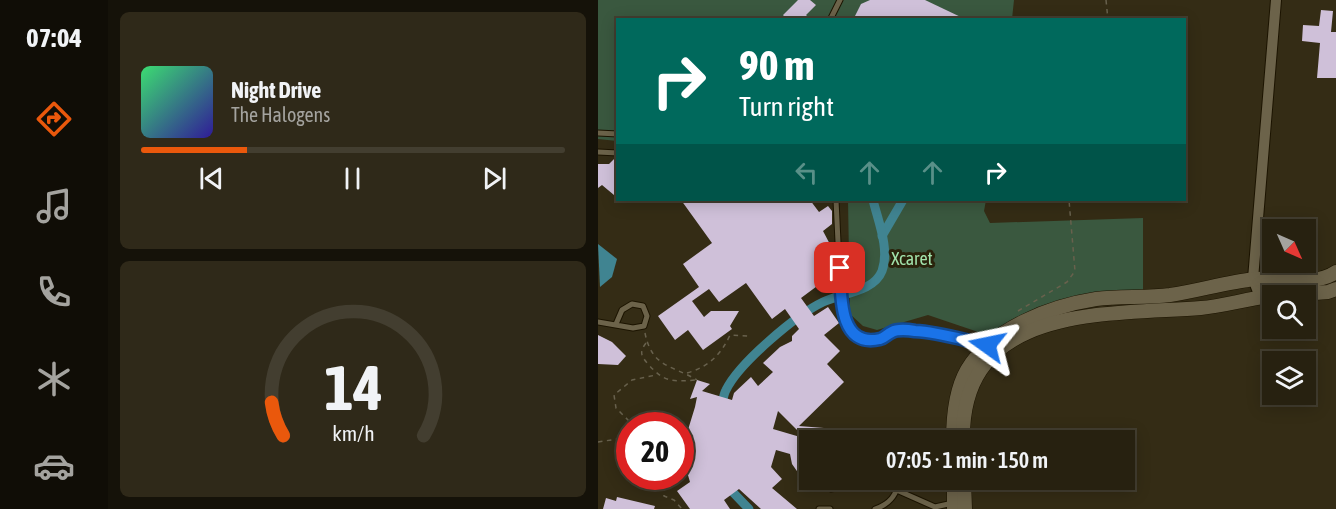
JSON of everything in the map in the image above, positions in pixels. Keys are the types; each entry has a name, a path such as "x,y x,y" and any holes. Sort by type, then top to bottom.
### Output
{"street":[{"path":"1262,288 1253,279 1276,0"},
{"path":"955,430 957,400 967,370 993,347 1033,319 1062,307 1096,299 1168,295 1253,279 1312,280 1325,278 1336,272"},
{"path":"1316,293 1328,292 1336,288"},
{"path":"964,430 968,398 978,372 993,347 1066,319 1097,313 1204,308 1262,297"},
{"path":"956,490 960,506"},
{"path":"960,506 962,490"}],"lane":[{"path":"831,18 841,0"},
{"path":"598,133 616,134"},
{"path":"598,152 616,153"},
{"path":"836,201 841,305 850,330 873,340 883,339 892,331 914,330 993,347"},
{"path":"598,322 633,328 644,326 647,316 643,306 632,304 622,310 616,324"},
{"path":"875,509 884,506 897,490 935,507 960,506"},
{"path":"819,509 830,509"}],"path":[{"path":"1106,0 1108,18"},
{"path":"1013,315 1067,282 1075,271 1069,201"},
{"path":"598,442 624,438 629,432 629,421 616,408 614,395 632,380 656,375 679,382 697,380 661,364 647,342 644,326"},
{"path":"686,374 707,366 717,356 730,334 748,336"},
{"path":"647,342 641,349 642,357 656,375"},
{"path":"664,490 664,496 674,500 682,509"}],"green space":[{"path":"598,0 1014,0 1012,18 616,18 616,141 598,139"},
{"name":"Xcaret","path":"848,201 986,201 984,211 990,223 1143,218 1143,294 1098,296 990,336 928,315 877,330 863,326 850,314"}],"water":[{"path":"598,244 617,259 612,277 600,287"}],"building":[{"path":"798,0 810,0 816,5 806,15 809,18 785,18 783,15"},
{"path":"870,0 925,0 963,18 854,18 861,4"},
{"path":"1321,10 1333,11 1331,32 1336,32 1336,78 1317,78 1320,43 1302,41 1303,25 1319,26"},
{"path":"615,158 616,193 614,195 602,185 598,188 598,164 609,164"},
{"path":"682,201 811,201 819,212 828,206 832,211 832,224 823,231 833,250 834,260 826,267 832,275 801,298 814,316 828,307 839,323 824,335 840,351 827,364 844,382 799,426 826,430 799,431 778,411 773,429 799,437 799,474 792,464 790,454 776,450 771,467 782,479 772,488 797,509 761,509 739,489 724,500 730,509 690,509 677,491 694,490 693,412 697,397 690,399 697,380 710,384 702,391 732,400 734,393 751,377 758,386 773,372 763,363 780,347 792,341 792,336 799,329 785,309 772,319 746,283 719,302 709,289 692,301 704,317 711,311 739,311 730,326 732,329 703,350 688,330 675,340 658,316 699,287 683,264 712,243"},
{"path":"598,335 612,342 626,356 618,365 598,364"},
{"path":"617,497 655,506 654,509 603,509 606,498 616,501"}],"waterway":[{"path":"721,408 725,392 733,379 755,354 784,328 823,302 865,288 878,278 882,271 885,254 873,201"},
{"path":"882,236 902,201"},
{"path":"726,485 749,509"}],"route":[{"path":"840,268 843,316 850,330 862,337 873,340 883,339 892,331 914,330 987,345"}]}
